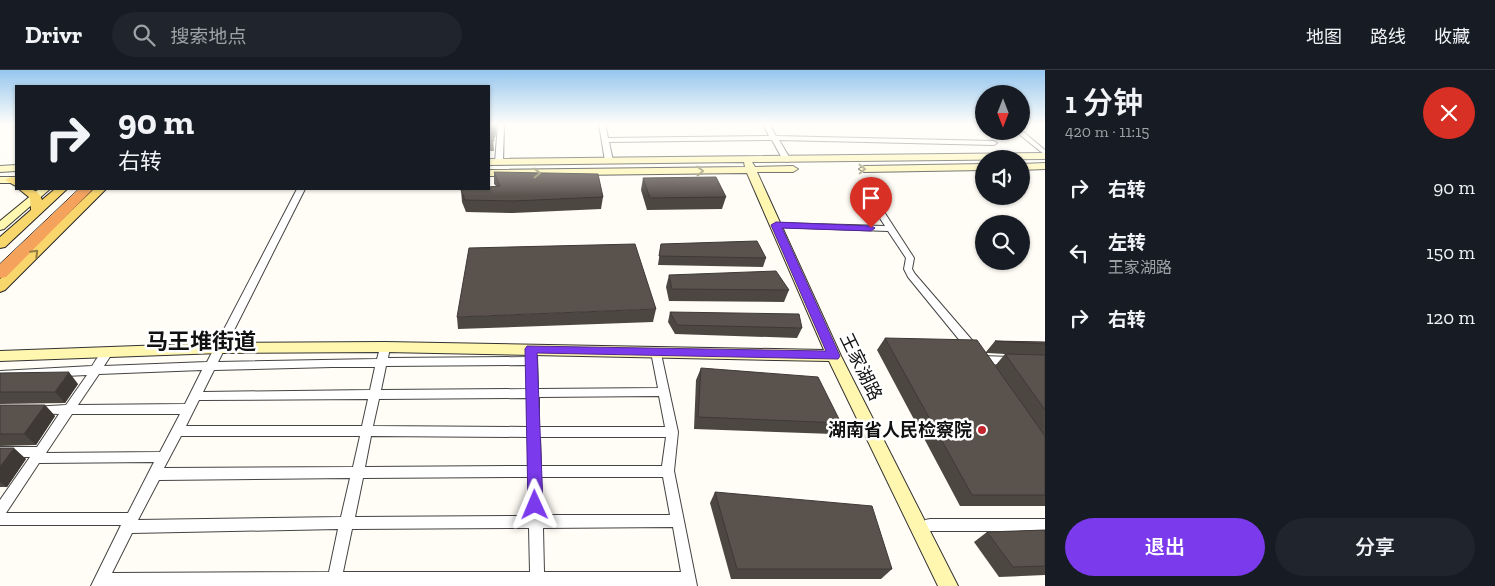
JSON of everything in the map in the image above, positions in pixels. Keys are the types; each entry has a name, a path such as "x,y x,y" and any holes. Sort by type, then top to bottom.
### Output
{"highway":[{"path":"0,256 71,190"},
{"path":"0,273 85,190"}],"main road":[{"path":"490,173 749,165 787,160 1045,155"},
{"path":"494,162 609,161 749,165 975,167"},
{"name":"王家湖路","path":"749,165 834,356 948,586"},
{"path":"1030,166 1045,166"},
{"path":"0,168 15,168"},
{"path":"0,244 60,190"},
{"path":"0,287 99,190"},
{"path":"37,210 40,193"},
{"path":"0,227 40,193"},
{"path":"0,356 220,348 384,354 532,355 656,352 834,356"}],"street":[{"path":"494,162 496,148"},
{"path":"607,148 609,161"},
{"path":"780,148 787,160"},
{"path":"300,190 99,583 691,583 668,471 672,432 656,352"},
{"path":"876,206 910,258 908,268 911,275 991,373"},
{"path":"776,225 890,229"},
{"path":"0,511 5,496 38,455 108,352"},
{"path":"0,375 96,369 211,366 384,354 333,583"},
{"path":"532,355 537,583"},
{"path":"982,360 1027,361"},
{"path":"195,396 664,392"},
{"path":"30,410 189,409"},
{"path":"178,430 672,432"},
{"path":"0,452 38,455 164,457"},
{"path":"155,474 534,470 668,471"},
{"path":"0,519 130,523 678,521"},
{"path":"930,525 1045,525"}],"building":[{"path":"494,172 598,174 603,197 513,201 465,200 461,190 490,190 490,187 500,186"},
{"path":"716,177 726,197 650,198 643,178"},
{"path":"757,241 766,258 659,256 661,244"},
{"path":"635,244 656,309 457,317 469,248"},
{"path":"776,271 789,290 672,289 669,275"},
{"path":"670,312 799,314 802,328 677,325"},
{"name":"湖南省人民检察院","path":"885,338 977,340 1045,436 1045,495 972,495"},
{"path":"995,341 1045,342 1045,344"},
{"path":"1005,354 1045,355 1045,410"},
{"path":"701,368 818,377 841,423 698,417"},
{"path":"69,372 55,392 0,392 0,373"},
{"path":"0,405 45,405 24,434 0,434"},
{"path":"0,448 14,448 0,467"},
{"path":"715,492 872,506 892,569 737,569"},
{"path":"1045,530 1045,566 1013,567 987,532"}],"place":[{"name":"湖南省人民检察院","path":"982,430"}],"district":[{"name":"马王堆街道","path":"201,341"}],"route":[{"path":"535,505 531,349 834,356 776,225 871,228"}]}
